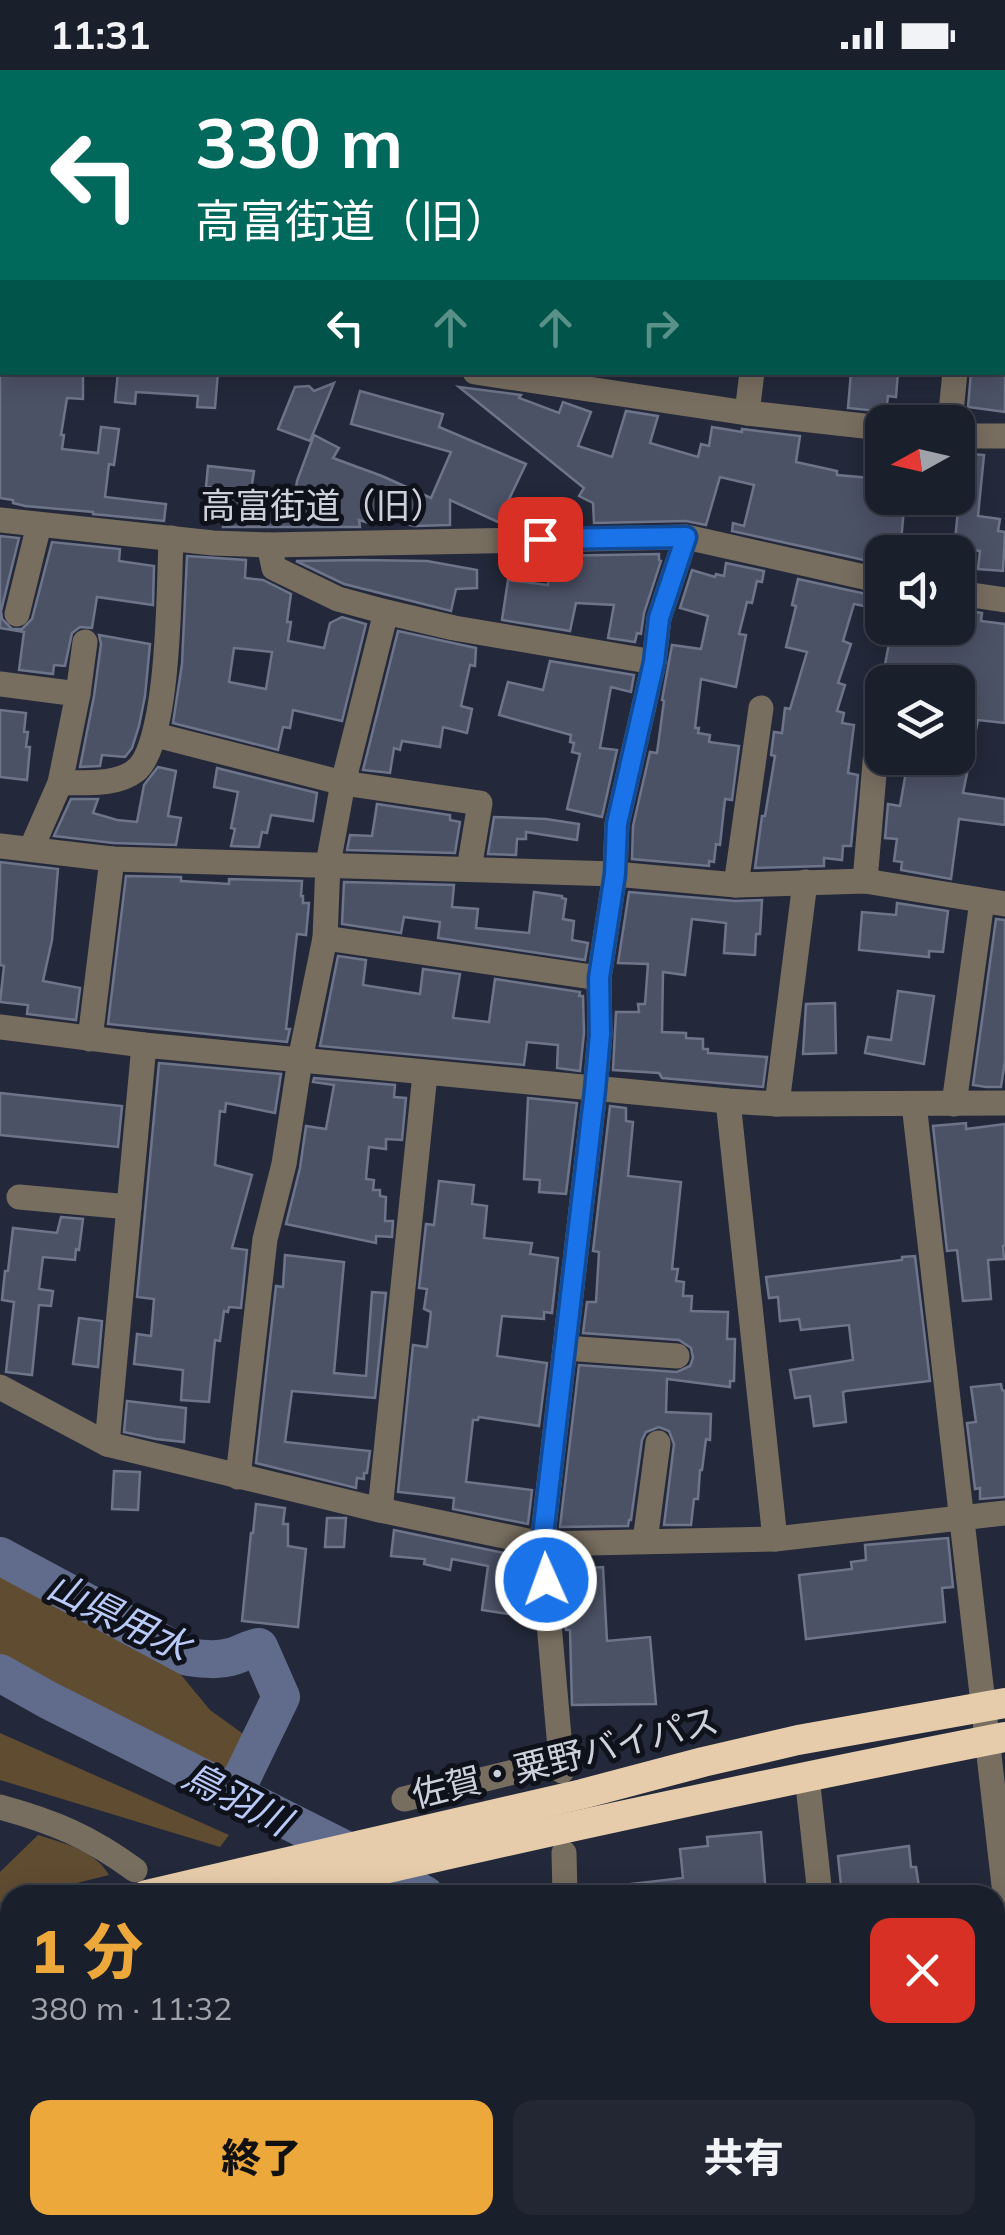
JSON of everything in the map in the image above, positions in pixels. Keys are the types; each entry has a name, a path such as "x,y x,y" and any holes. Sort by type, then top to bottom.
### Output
{"highway":[{"name":"佐賀・粟野バイパス","path":"140,1883 201,1882 798,1740 994,1705"},
{"name":"佐賀・粟野バイパス","path":"315,1885 469,1848 996,1739"}],"street":[{"path":"495,375 865,426"},
{"path":"747,412 752,375"},
{"path":"952,405 955,375"},
{"path":"975,436 1005,436"},
{"name":"高富街道（旧）","path":"0,520 214,543 686,537 865,578"},
{"path":"17,614 39,525"},
{"path":"404,1799 562,1766 542,1544 595,1090 599,978 615,874 617,824 654,662 659,618 686,537"},
{"path":"60,783 122,779 139,769 156,734 165,669 171,538"},
{"path":"270,544 274,568 338,599 454,628 654,662"},
{"path":"975,596 1005,600"},
{"path":"238,1476 264,1239 284,1164 325,938 328,864 343,783 386,612"},
{"path":"31,850 60,783 85,642"},
{"path":"0,684 78,694"},
{"path":"736,885 761,708"},
{"path":"156,734 343,783 480,803 469,869"},
{"path":"866,881 875,775"},
{"path":"0,846 112,859 615,874 736,885 866,881 993,903 954,1104"},
{"path":"90,1039 112,859"},
{"path":"777,1104 806,882"},
{"path":"325,938 599,978"},
{"path":"0,1027 425,1074 728,1102 1005,1104"},
{"path":"107,1444 144,1045"},
{"path":"380,1510 425,1074"},
{"path":"728,1102 775,1539"},
{"path":"914,1104 962,1519 994,1705 1004,1885"},
{"path":"19,1197 129,1207"},
{"path":"565,1348 677,1356"},
{"path":"0,1386 107,1444 380,1510 542,1544 775,1539 1005,1513"},
{"path":"645,1541 658,1444"},
{"path":"807,1776 819,1885"},
{"path":"0,1807 42,1818 85,1836 140,1883"},
{"path":"564,1853 564,1885"}],"shaded area":[{"path":"0,1570 168,1659 210,1710 246,1736 228,1770 104,1722 0,1667"},
{"path":"0,1733 229,1835 220,1847 0,1780"},
{"path":"38,1835 87,1854 109,1875 69,1885 0,1885 0,1872"}],"building":[{"path":"0,375 83,375 83,399 67,398 62,449 98,453 101,427 119,429 105,497 166,504 164,521 25,506 0,498"},
{"path":"118,375 218,375 215,408 197,407 198,396 136,392 135,404 115,402"},
{"path":"851,375 898,375 896,397 888,396 887,405 865,405 865,410 848,408"},
{"path":"971,375 1005,375 1005,412 968,405"},
{"path":"334,383 310,441 278,429 295,387 309,386 314,391"},
{"path":"459,387 521,395 519,398 559,413 563,402 591,412 578,446 612,457 626,411 658,416 650,443 698,457 701,444 709,446 712,427 800,436 796,462 837,471 837,475 865,477 865,515 903,515 902,535 865,535 865,560 732,531 733,523 744,526 754,485 720,477 706,525 686,521 594,523 593,503 579,496 584,488"},
{"path":"360,391 443,414 439,427 526,464 498,522 450,500 450,525 414,526 375,515 372,524 359,520 360,527 223,527 227,496 216,495 216,488 206,487 208,466 254,471 249,505 293,512 297,481 314,435 339,448 333,458 431,498 451,452 351,424"},
{"path":"975,454 984,455 978,516 1000,519 998,531 1005,532 1003,571 978,569 980,551 975,551 975,535 955,535 958,515 975,515"},
{"path":"0,536 19,538 1,611 2,619 12,629 22,629 32,619 52,542 120,549 119,561 154,566 153,605 97,597 92,628 80,627 72,633 65,666 54,665 53,674 19,670 24,632 0,628"},
{"path":"659,554 661,561 641,634 637,633 635,642 608,638 614,605 576,603 570,631 502,620 508,580 548,585 549,556"},
{"path":"187,556 246,560 245,578 263,580 291,594 288,641 324,648 330,623 342,617 366,624 342,721 293,710 290,728 283,727 278,750 173,723 182,664","holes":["234,648 272,652 266,689 229,682"]},
{"path":"296,561 427,561 477,570 477,588 456,589 451,611 344,584"},
{"path":"726,563 764,571 762,582 757,581 752,603 747,602 739,634 746,635 736,687 701,679 695,728 699,728 698,733 710,735 709,742 739,746 732,800 725,799 720,845 716,844 714,862 709,861 709,866 632,859 633,826 650,752 657,753 672,645 701,649 708,616 680,608 692,570 724,576"},
{"path":"798,579 865,594 864,606 854,604 843,641 851,644 838,683 845,685 837,711 844,713 842,723 854,725 848,773 858,775 851,846 843,846 842,860 824,858 824,866 755,868 775,756 771,755 774,732 782,733 785,708 790,709 807,652 786,647 796,606 792,605"},
{"path":"975,612 982,613 981,621 1005,624 1005,723 978,720 975,735 975,665 885,665 889,645 975,645"},
{"path":"398,631 476,648 475,666 470,665 461,706 472,709 467,733 443,727 440,747 402,741 400,750 394,748 390,773 363,770"},
{"path":"99,635 150,644 145,696 132,748 125,757 102,755 100,766 80,767 94,696"},
{"path":"550,661 634,675 631,692 611,687 600,748 617,750 602,817 567,809 580,754 572,752 571,735 499,715 508,682 543,690"},
{"path":"0,710 26,713 24,732 28,732 26,747 30,747 27,780 0,777"},
{"path":"158,767 176,771 168,816 181,818 176,845 54,836 71,799 98,799 93,813 137,822 144,785"},
{"path":"217,768 317,793 313,821 271,815 259,847 231,846 238,792 214,787"},
{"path":"905,775 967,775 963,793 1005,799 1005,825 959,819 951,879 901,870 902,862 894,861 897,839 885,838 888,804 900,806"},
{"path":"377,804 450,815 450,820 460,822 455,853 347,850 350,835 372,836"},
{"path":"494,817 579,824 577,840 526,832 526,839 517,839 516,855 488,854"},
{"path":"0,862 58,869 52,940 43,981 80,988 76,1020 27,1014 28,1005 0,1002 4,966 0,965"},
{"path":"126,876 181,877 181,881 229,884 229,879 302,881 303,903 309,903 306,935 297,934 287,1042 108,1024"},
{"path":"344,882 454,885 452,907 478,909 476,928 529,933 534,892 562,896 566,899 563,919 574,921 572,940 588,943 585,960 438,938 440,922 404,917 401,933 342,924"},
{"path":"629,892 762,900 755,955 724,953 726,923 692,919 685,975 663,972 662,1032 686,1033 686,1038 703,1039 703,1049 708,1049 708,1053 767,1057 763,1087 613,1070 616,1012 639,1012 638,1004 645,1004 648,964 618,963"},
{"path":"897,903 948,911 943,952 929,951 929,957 859,950 862,912 896,915"},
{"path":"996,919 1005,920 1005,1061 1001,1087 986,1087 973,1085"},
{"path":"338,956 366,960 363,985 420,994 423,969 460,974 453,1018 489,1022 495,979 580,992 584,1033 580,1071 557,1068 558,1045 527,1042 524,1065 320,1046"},
{"path":"898,991 934,996 924,1064 865,1053 868,1037 891,1040"},
{"path":"835,1003 836,1053 803,1054 806,1004"},
{"path":"159,1063 281,1074 275,1113 226,1103 225,1112 220,1111 215,1165 252,1175 232,1248 247,1250 241,1308 229,1307 228,1312 224,1311 220,1341 215,1340 209,1402 181,1400 183,1370 134,1364 137,1334 151,1336 154,1299 137,1297"},
{"path":"314,1078 395,1085 394,1097 406,1098 402,1140 386,1139 386,1149 369,1147 366,1179 374,1180 373,1190 380,1190 380,1196 386,1197 385,1221 393,1221 392,1237 376,1236 376,1243 286,1224 306,1126 326,1129 334,1085 313,1082"},
{"path":"0,1093 122,1106 118,1147 0,1135"},
{"path":"528,1098 577,1103 566,1194 539,1192 540,1180 524,1179"},
{"path":"610,1106 626,1108 626,1121 633,1122 628,1176 681,1182 672,1269 678,1269 676,1281 684,1282 683,1296 692,1296 691,1311 728,1312 727,1339 735,1339 734,1381 730,1381 730,1387 667,1379 666,1412 711,1414 710,1440 706,1439 691,1525 664,1525 674,1444 669,1431 659,1427 646,1432 642,1440 628,1526 560,1527 579,1365 677,1372 690,1366 693,1358 691,1348 679,1340 583,1333 587,1302 596,1302 599,1252 593,1251"},
{"path":"966,1123 966,1129 1005,1124 1005,1245 1004,1259 988,1260 991,1299 963,1301 957,1250 947,1251 933,1126"},
{"path":"439,1181 474,1185 472,1204 487,1206 484,1238 532,1243 530,1254 558,1258 552,1313 544,1312 544,1319 502,1316 497,1356 547,1363 539,1426 479,1417 473,1420 466,1482 532,1490 528,1524 453,1509 454,1498 398,1492 413,1345 427,1347 431,1312 424,1309 427,1289 419,1288 426,1224 434,1225"},
{"path":"61,1217 83,1219 79,1250 76,1249 75,1260 43,1257 39,1289 53,1291 51,1306 39,1305 32,1375 6,1372 14,1302 2,1300 13,1228 57,1233"},
{"path":"285,1255 344,1262 334,1373 366,1376 372,1292 386,1293 375,1398 292,1391 285,1442 370,1451 367,1473 364,1479 357,1478 356,1488 256,1463 276,1286 283,1287"},
{"path":"915,1256 930,1381 843,1392 846,1422 814,1426 810,1396 795,1398 790,1370 853,1360 849,1325 801,1330 799,1319 780,1321 778,1297 769,1298 766,1277"},
{"path":"79,1318 102,1321 98,1367 73,1364"},
{"path":"1001,1384 1005,1391 1005,1497 980,1499 980,1488 975,1489 967,1423 976,1422 971,1387"},
{"path":"127,1401 186,1408 184,1442 124,1432"},
{"path":"114,1471 140,1472 138,1510 112,1509"},
{"path":"256,1504 285,1508 283,1524 288,1524 288,1546 306,1549 298,1627 242,1621"},
{"path":"327,1518 346,1518 344,1547 325,1547"},
{"path":"394,1530 509,1554 507,1573 514,1574 509,1614 482,1610 488,1566 452,1559 450,1570 424,1564 425,1559 391,1556"},
{"path":"948,1538 953,1587 942,1588 945,1622 806,1639 799,1575 852,1569 851,1562 866,1560 865,1545"},
{"path":"603,1567 607,1641 650,1637 656,1704 572,1705 570,1630 566,1630 561,1570"},
{"path":"761,1832 765,1885 630,1885 683,1878 680,1849 708,1846 707,1837"},
{"path":"909,1846 911,1867 916,1867 919,1885 841,1885 838,1856"}],"waterway":[{"name":"山県用水","path":"0,1556 188,1657 223,1659 259,1647 281,1697 234,1794"},
{"name":"鳥羽川","path":"0,1673 408,1885"}],"route":[{"path":"540,539 686,537 659,618 654,662 617,824 615,874 599,978 595,1090 542,1544 546,1580"}]}
